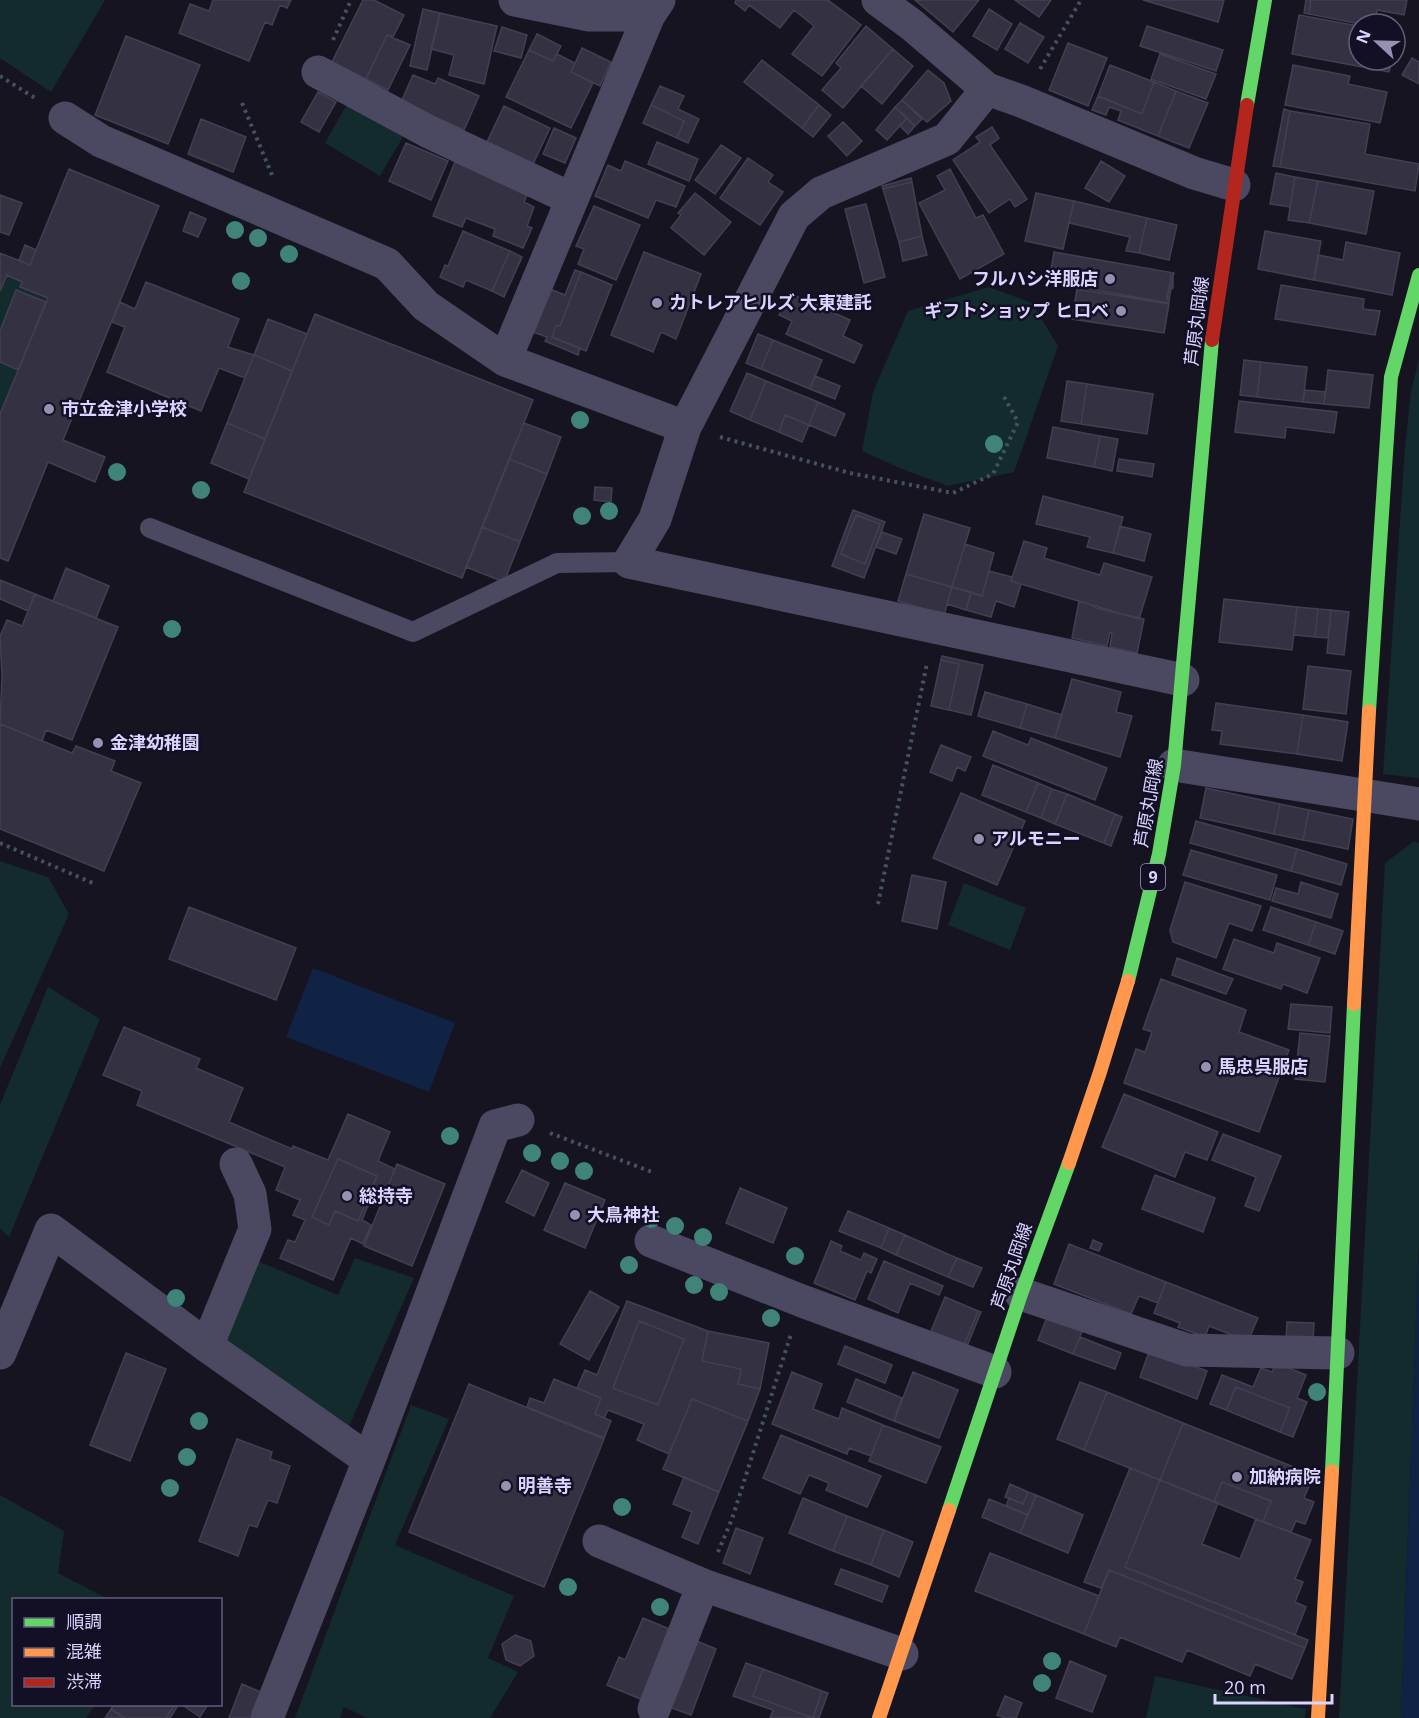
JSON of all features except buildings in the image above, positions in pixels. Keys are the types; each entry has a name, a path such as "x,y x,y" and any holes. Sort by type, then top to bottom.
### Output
{"main road":[{"name":"芦原丸岡線","path":"879,1718 1021,1294 1086,1114 1132,962 1161,844 1174,765 1183,680 1212,337 1234,185 1265,0"},
{"path":"1318,1718 1338,1353 1392,800 1391,377 1419,275"}],"street":[{"path":"505,360 654,8 589,15 514,0"},
{"path":"878,0 912,25 987,89 1194,173 1234,185"},
{"path":"318,72 429,132 572,200"},
{"path":"987,89 947,139 821,193 794,216 685,427 655,519 629,562 1183,680"},
{"path":"65,118 101,141 387,264 426,306 505,360 685,427"},
{"path":"1174,765 1392,800"},
{"path":"267,1718 369,1460 495,1126 518,1120"},
{"path":"207,1346 255,1229 250,1194 236,1164"},
{"path":"0,1353 51,1230 207,1346 369,1460"},
{"path":"651,1241 802,1301 995,1372"},
{"path":"1021,1294 1187,1350 1338,1353"},
{"path":"599,1541 703,1585 902,1654"},
{"path":"654,1709 703,1585"}],"lane":[{"path":"150,528 413,632 557,562 629,562"}],"path":[{"path":"318,72 351,0"},
{"path":"1021,101 1081,0"},
{"path":"242,103 292,223"},
{"path":"685,427 850,473 953,493 993,474 1018,422 1002,393"},
{"path":"878,903 934,627"},
{"path":"0,843 95,884"},
{"path":"518,1120 652,1172"},
{"path":"703,1585 732,1519 802,1301"}],"green space":[{"path":"0,0 105,0 51,92 0,58"},
{"path":"347,104 403,137 380,176 325,143"},
{"path":"7,275 22,282 20,287 48,298 46,302 0,331 0,291"},
{"path":"989,287 1032,303 1058,346 1014,472 948,486 862,451 873,392 908,311"},
{"path":"1419,360 1419,778 1383,774 1405,448 1411,391"},
{"path":"0,362 18,370 0,414"},
{"path":"1414,841 1419,843 1419,1243 1401,1718 1339,1718 1385,863"},
{"path":"0,861 48,877 69,914 0,1068"},
{"path":"964,883 1026,908 1010,950 948,925"},
{"path":"48,987 100,1019 9,1237 0,1229 0,1105"},
{"path":"355,1258 414,1278 346,1433 220,1340 253,1259 338,1295"},
{"path":"411,1405 449,1419 395,1545 514,1596 488,1658 518,1672 490,1718 367,1718 344,1707 340,1718 295,1718"},
{"path":"0,1495 64,1531 58,1573 106,1598 12,1598 12,1706 94,1706 86,1718 0,1718"},
{"path":"1155,1676 1306,1709 1305,1718 1146,1718"}],"water":[{"path":"313,968 455,1023 429,1092 286,1037"},
{"path":"1419,1243 1419,1718 1401,1718"}],"traffic: fast":[{"path":"1247,105 1265,0"},
{"path":"1369,711 1391,377 1419,275"},
{"path":"1128,981 1159,854 1174,765 1212,340"},
{"path":"1332,1471 1354,1004"},
{"path":"949,1510 1021,1294 1069,1163"}],"traffic: slow":[{"path":"1354,1004 1369,711"},
{"path":"1069,1163 1128,981"},
{"path":"1318,1718 1332,1471"},
{"path":"879,1718 949,1510"}],"traffic: jam":[{"path":"1212,340 1247,105"}],"place":[{"name":"フルハシ洋服店","path":"1110,279"},
{"name":"カトレアヒルズ 大東建託","path":"657,303"},
{"name":"ギフトショップ ヒロベ","path":"1121,311"},
{"name":"市立金津小学校","path":"49,409"},
{"name":"金津幼稚園","path":"98,743"},
{"name":"アルモニー","path":"979,839"},
{"name":"馬忠呉服店","path":"1206,1067"},
{"name":"総持寺","path":"347,1196"},
{"name":"大鳥神社","path":"575,1215"},
{"name":"加納病院","path":"1237,1477"},
{"name":"明善寺","path":"506,1486"}]}
